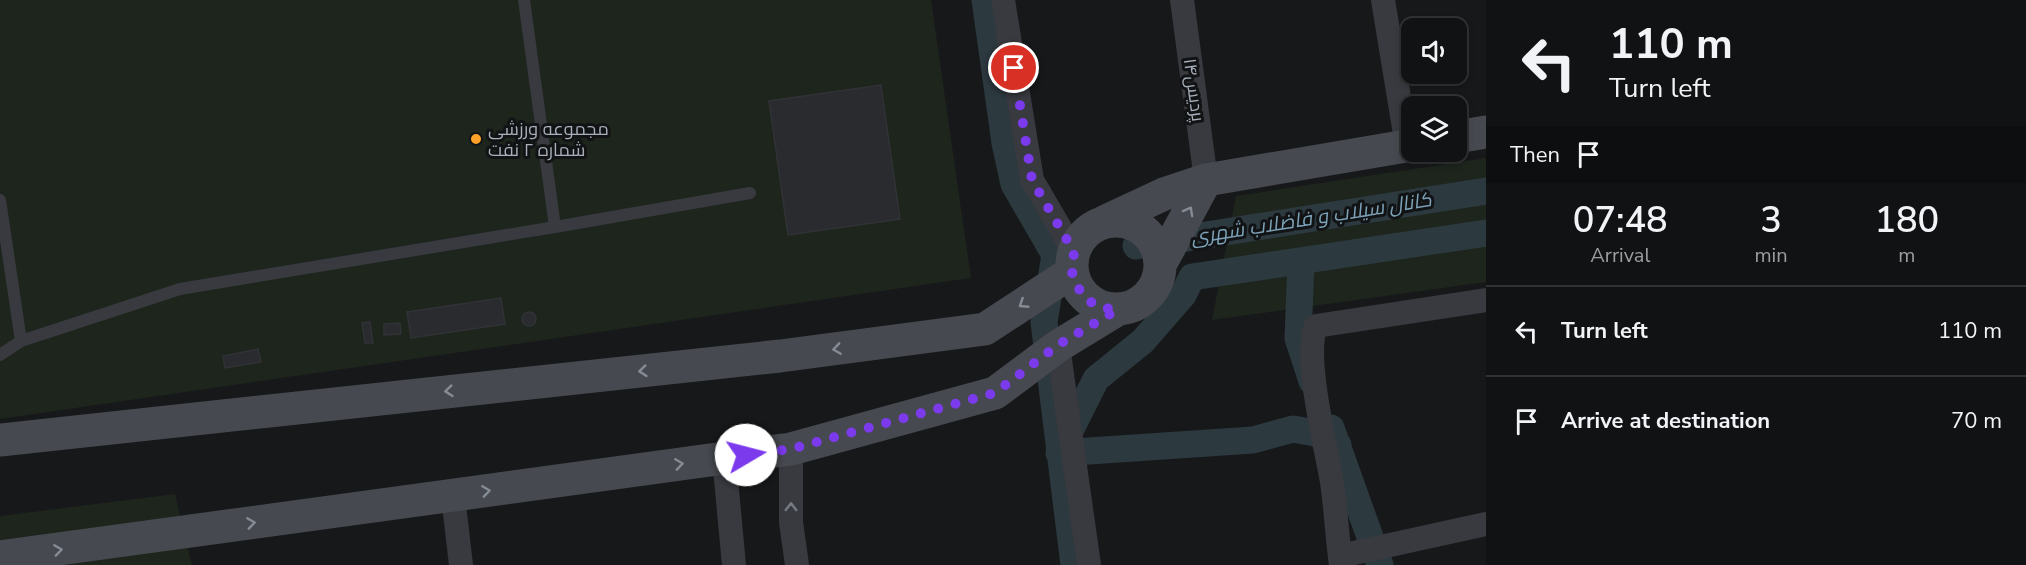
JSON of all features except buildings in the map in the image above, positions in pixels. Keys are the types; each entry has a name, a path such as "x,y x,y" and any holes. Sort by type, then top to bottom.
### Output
{"street":[{"path":"1003,0 1032,180 1073,262 1077,286 1086,299 1099,307 1117,310"},
{"name":"پردیس۱۴","path":"1182,0 1206,180"},
{"path":"1383,0 1401,100"},
{"path":"1467,135 1486,132"},
{"path":"0,440 780,356 985,329 1073,262 1084,234 1101,223 1164,194 1206,180 1401,146"},
{"path":"0,557 791,449 995,393 1058,345 1117,310 1135,306 1149,296 1159,281 1161,263 1206,180"},
{"path":"1101,223 1122,220 1141,227 1155,243 1161,263"},
{"path":"1486,300 1316,326 1311,337 1311,361 1332,484 1340,560 1486,524"},
{"path":"1058,345 1089,565"},
{"path":"791,449 791,522 797,565"},
{"path":"724,458 734,565"},
{"path":"453,496 460,565"}],"lane":[{"path":"524,0 555,227"},
{"path":"0,355 21,341 180,289 750,193"},
{"path":"0,200 21,341"}],"shaded area":[{"name":"مجموعه ورزشی شماره ۲ نفت","path":"0,0 931,0 971,278 0,419"},
{"path":"1486,158 1486,282 1212,320 1236,196"},
{"path":"175,494 192,565 0,565 0,516"}],"waterway":[{"name":"کانال سیلاب و فاضلاب شهری","path":"985,0 1005,143 1014,184 1055,255 1044,322 1074,565"},
{"name":"کانال سیلاب و فاضلاب شهری","path":"1136,246 1486,191"},
{"name":"کانال سیلاب و فاضلاب شهری","path":"1338,445 1315,433 1293,429 1253,440 1059,453 1096,379 1143,341 1183,295 1192,277 1486,233"},
{"name":"کانال سیلاب و فاضلاب شهری","path":"1301,262 1298,338 1312,381"},
{"name":"کانال سیلاب و فاضلاب شهری","path":"1331,428 1380,565"}],"place":[{"name":"مجموعه ورزشی شماره ۲ نفت","path":"476,139"}],"route":[{"path":"746,455 791,449 995,393 1058,345 1117,310 1099,307 1086,299 1077,286 1072,272 1074,252 1032,180 1014,68"}]}
